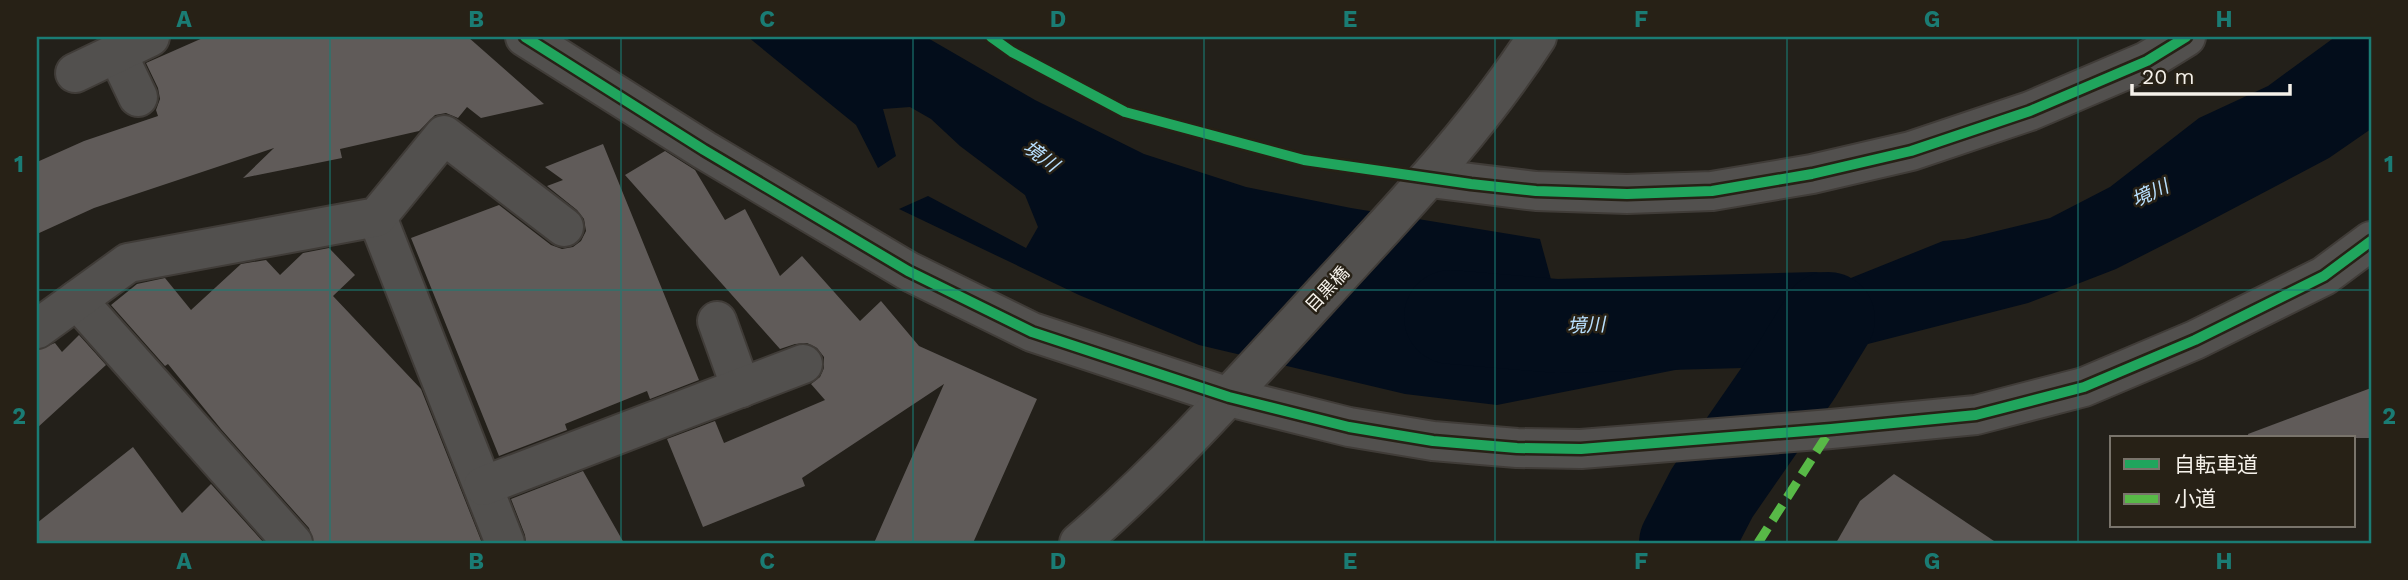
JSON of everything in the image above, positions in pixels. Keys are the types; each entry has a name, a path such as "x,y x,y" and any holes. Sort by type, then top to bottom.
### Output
{"street":[{"path":"525,37 704,150 908,271 1032,331 1349,427 1433,441 1517,448 1581,449 1976,415 2084,387 2195,340 2324,276 2371,241"},
{"name":"目黒橋","path":"1079,543 1127,502 1234,392 1423,185 1517,67 1537,37"},
{"path":"1423,185 1627,194 1712,191 1812,174 1911,151 2030,111 2147,61 2186,37"},
{"path":"75,74 133,45 138,97"},
{"path":"37,330 128,262 377,217 444,135 564,228"},
{"path":"377,217 505,543"},
{"path":"77,300 293,543"},
{"path":"717,321 741,388"},
{"path":"483,486 803,364"}],"water":[{"path":"748,37 926,37 1035,100 1144,154 1246,187 1351,208 1540,239 1552,283 1590,341 1791,302 1943,241 1964,239 2050,218 2110,187 2199,118 2268,86 2335,37 2371,37 2371,129 2329,158 2185,234 2116,269 2028,303 1864,345 1721,361 1497,405 1405,394 1199,345 1079,295 899,209 928,196 1026,248 1038,227 1025,195 960,146 931,119 910,107 883,109 896,156 878,168 856,125"}],"building":[{"path":"205,37 468,37 544,104 481,118 467,107 458,118 446,113 435,115 419,131 340,149 342,158 243,178 274,148 94,208 37,234 37,162 84,141 158,116 158,88 146,63"},
{"path":"603,144 699,380 650,399 647,391 565,424 567,430 499,456 411,238 499,205 551,245 562,249 573,247 581,241 586,231 584,219 547,186 563,180 545,167"},
{"path":"665,151 695,170 725,220 745,209 780,276 802,256 860,321 881,301 919,346 1037,399 973,543 874,543 944,384 802,478 805,486 703,527 667,439 715,421 724,443 825,400 811,384 820,377 824,368 824,357 817,348 807,343 780,349 625,175"},
{"path":"329,248 355,275 333,296 421,389 482,543 314,543 309,528 221,429 168,364 165,366 111,305 137,284 165,278 191,310 241,264 266,260 280,275 303,253"},
{"path":"79,335 106,365 37,428 37,350 55,343 62,352"},
{"path":"2371,388 2371,438 2248,434"},
{"path":"133,447 182,513 211,484 264,543 37,543 37,523"},
{"path":"583,471 624,543 526,543 511,499"},
{"path":"1894,474 1997,543 1836,543 1860,501"}],"waterway":[{"name":"境川","path":"1451,317 1557,326 1816,319"},
{"path":"1686,543 1712,493 1795,373 1828,319"}],"marked path":[{"path":"1758,543 1831,429"}],"cycle path":[{"path":"525,37 704,150 908,271 1032,332 1229,397 1349,427 1433,441 1517,448 1581,449 1976,415 2084,387 2195,340 2324,276 2371,241"},
{"path":"991,37 1012,52 1125,112 1304,160 1536,191 1627,194 1712,191 1812,174 1911,151 2030,111 2147,61 2186,37"}]}
